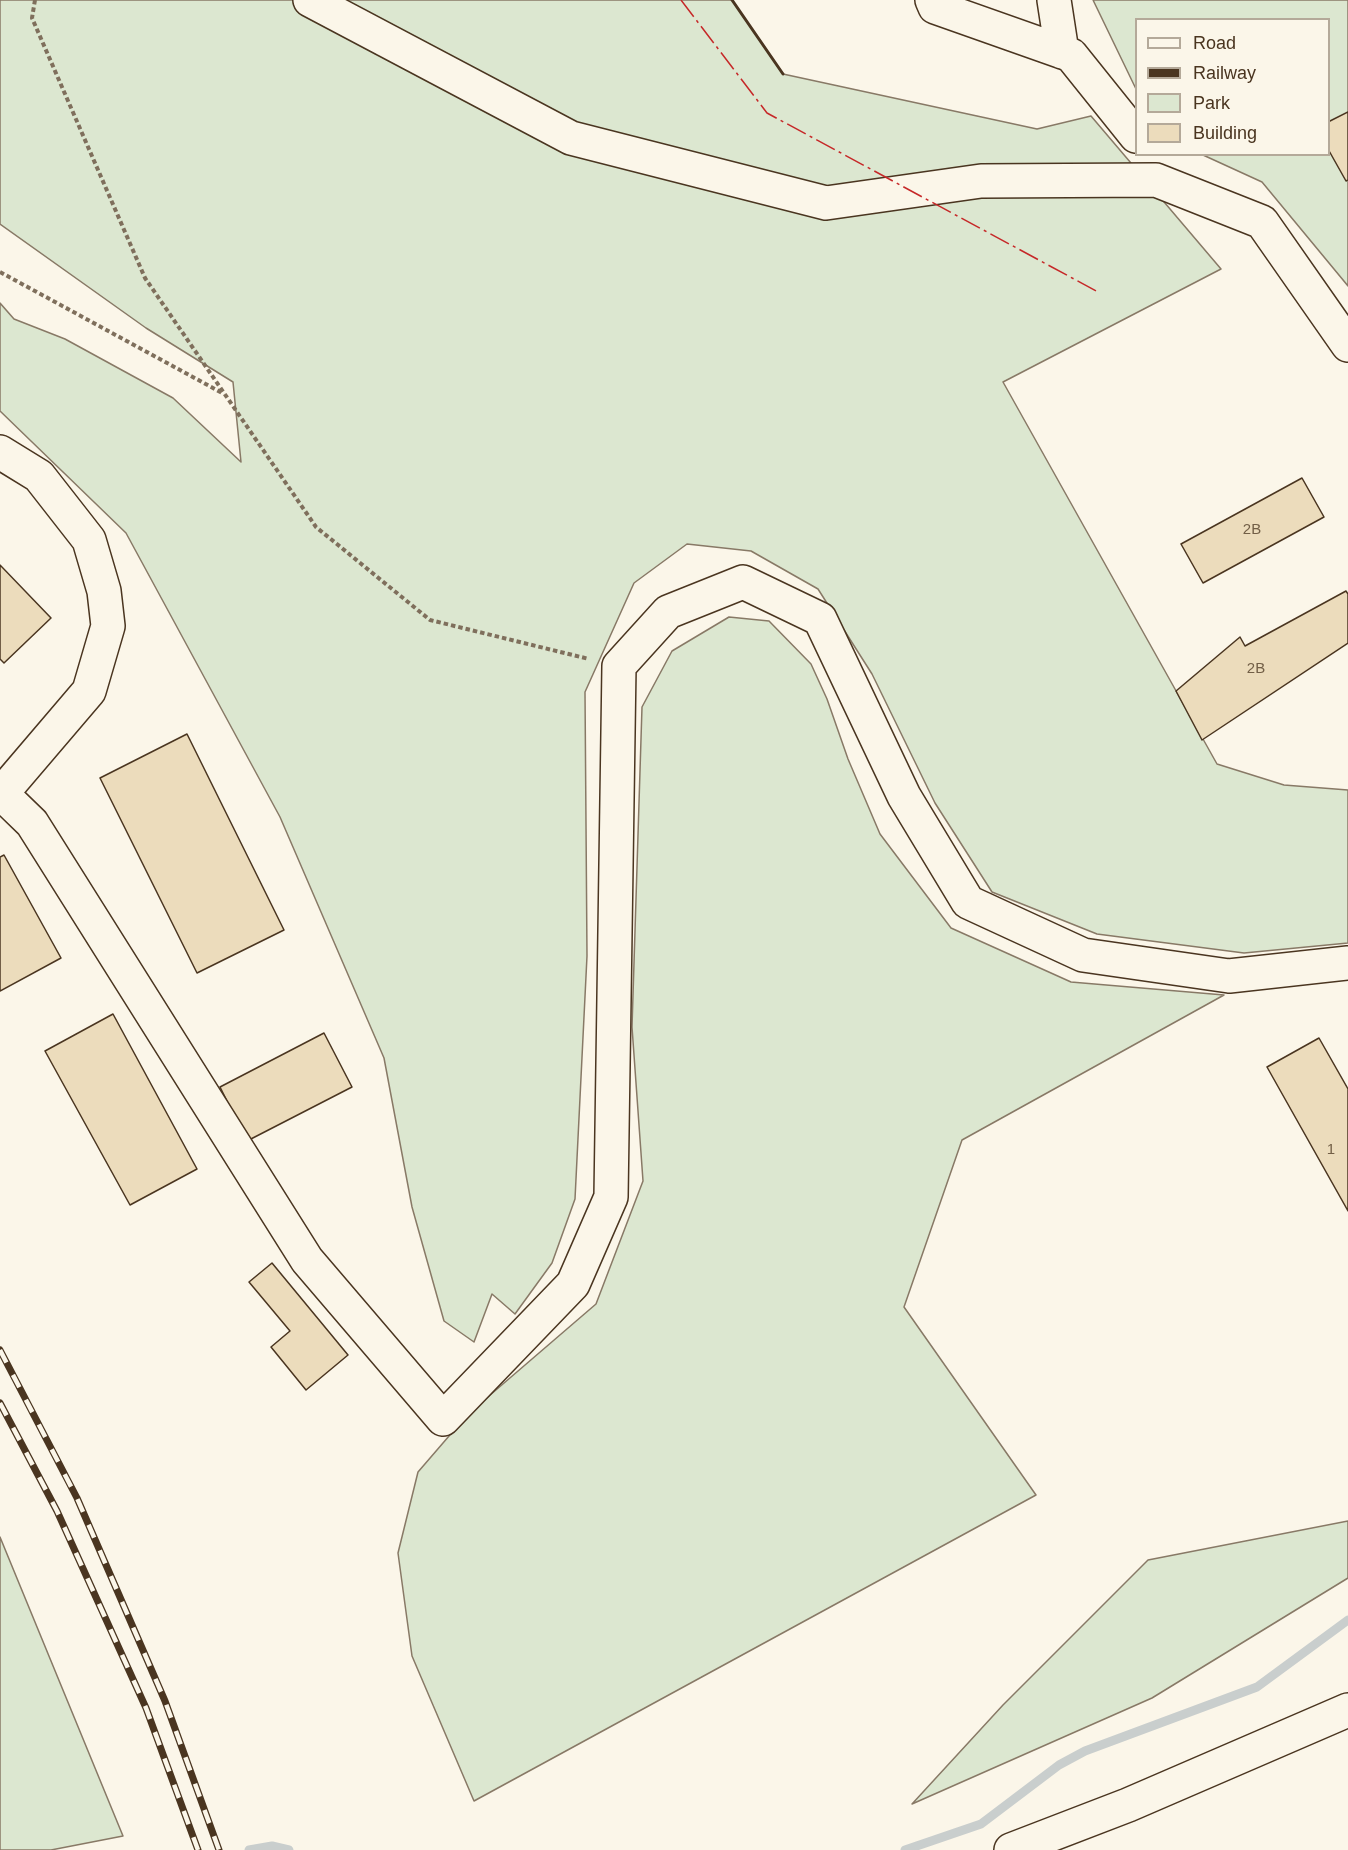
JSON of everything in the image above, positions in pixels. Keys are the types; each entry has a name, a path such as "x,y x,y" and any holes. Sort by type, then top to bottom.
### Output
{"street":[{"path":"309,0 571,138 826,203 981,181 1156,180 1262,222 1338,319 1348,345"},
{"path":"932,0 935,7 1071,55 1135,134"},
{"path":"1054,0 1062,52"},
{"path":"1157,156 1196,196"},
{"path":"0,452 39,476 89,540 104,591 108,626 89,691 1,792 32,823 307,1260 443,1419 573,1284 611,1197 618,666 668,612 743,582 820,620 904,796 968,902 1083,955 1229,976 1348,963"},
{"path":"1011,1850 1077,1838 1128,1805 1348,1710"}],"path":[{"path":"35,0 32,18 145,278 316,527 430,620 618,666"},
{"path":"0,272 225,394"}],"green space":[{"path":"0,0 732,0 783,74 1037,129 1091,116 1221,269 1003,382 1217,764 1284,785 1348,790 1348,943 1244,953 1097,934 992,892 935,803 872,674 818,589 751,551 687,544 634,583 585,692 587,956 575,1199 552,1263 515,1314 492,1294 474,1342 444,1321 412,1207 384,1058 280,817 126,533 0,411 0,303 14,319 65,339 173,398 241,462 233,382 146,328 0,224"},
{"path":"1093,0 1348,0 1348,286 1262,182 1205,156 1330,156 1330,18 1135,18 1135,87"},
{"path":"729,617 769,621 811,664 880,834 951,928 1071,982 1224,995 962,1140 904,1307 1036,1495 474,1801 412,1656 398,1553 418,1472 468,1414 596,1304 643,1181 632,1027 642,707 672,651"},
{"path":"1348,1521 1348,1578 1152,1698 912,1804 1003,1705 1148,1560"},
{"path":"0,1537 123,1836 51,1850 0,1850"}],"building":[{"path":"1348,112 1348,180 1346,181 1330,153 1330,121"},
{"path":"1302,478 1324,517 1203,583 1181,544"},
{"path":"0,565 51,618 4,663 0,659"},
{"path":"1346,591 1348,594 1348,643 1202,740 1176,691 1240,637 1245,646"},
{"path":"187,734 284,930 197,973 100,778"},
{"path":"4,855 61,958 0,991 0,857"},
{"path":"113,1014 197,1169 130,1205 45,1051"},
{"path":"324,1033 352,1087 247,1141 220,1087"},
{"path":"1319,1038 1348,1089 1348,1211 1267,1067"},
{"path":"272,1263 348,1355 306,1390 271,1347 290,1331 249,1282"}],"waterway":[{"path":"905,1850 981,1824 1059,1765 1085,1751 1257,1687 1348,1620"},
{"path":"249,1850 272,1846 289,1850"}],"railway":[{"path":"0,1350 77,1498 165,1701 219,1850"},
{"path":"0,1403 57,1511 146,1708 198,1850"}],"wall":[{"path":"732,0 783,74"}],"power":[{"path":"681,0 767,113 1098,292"}]}
